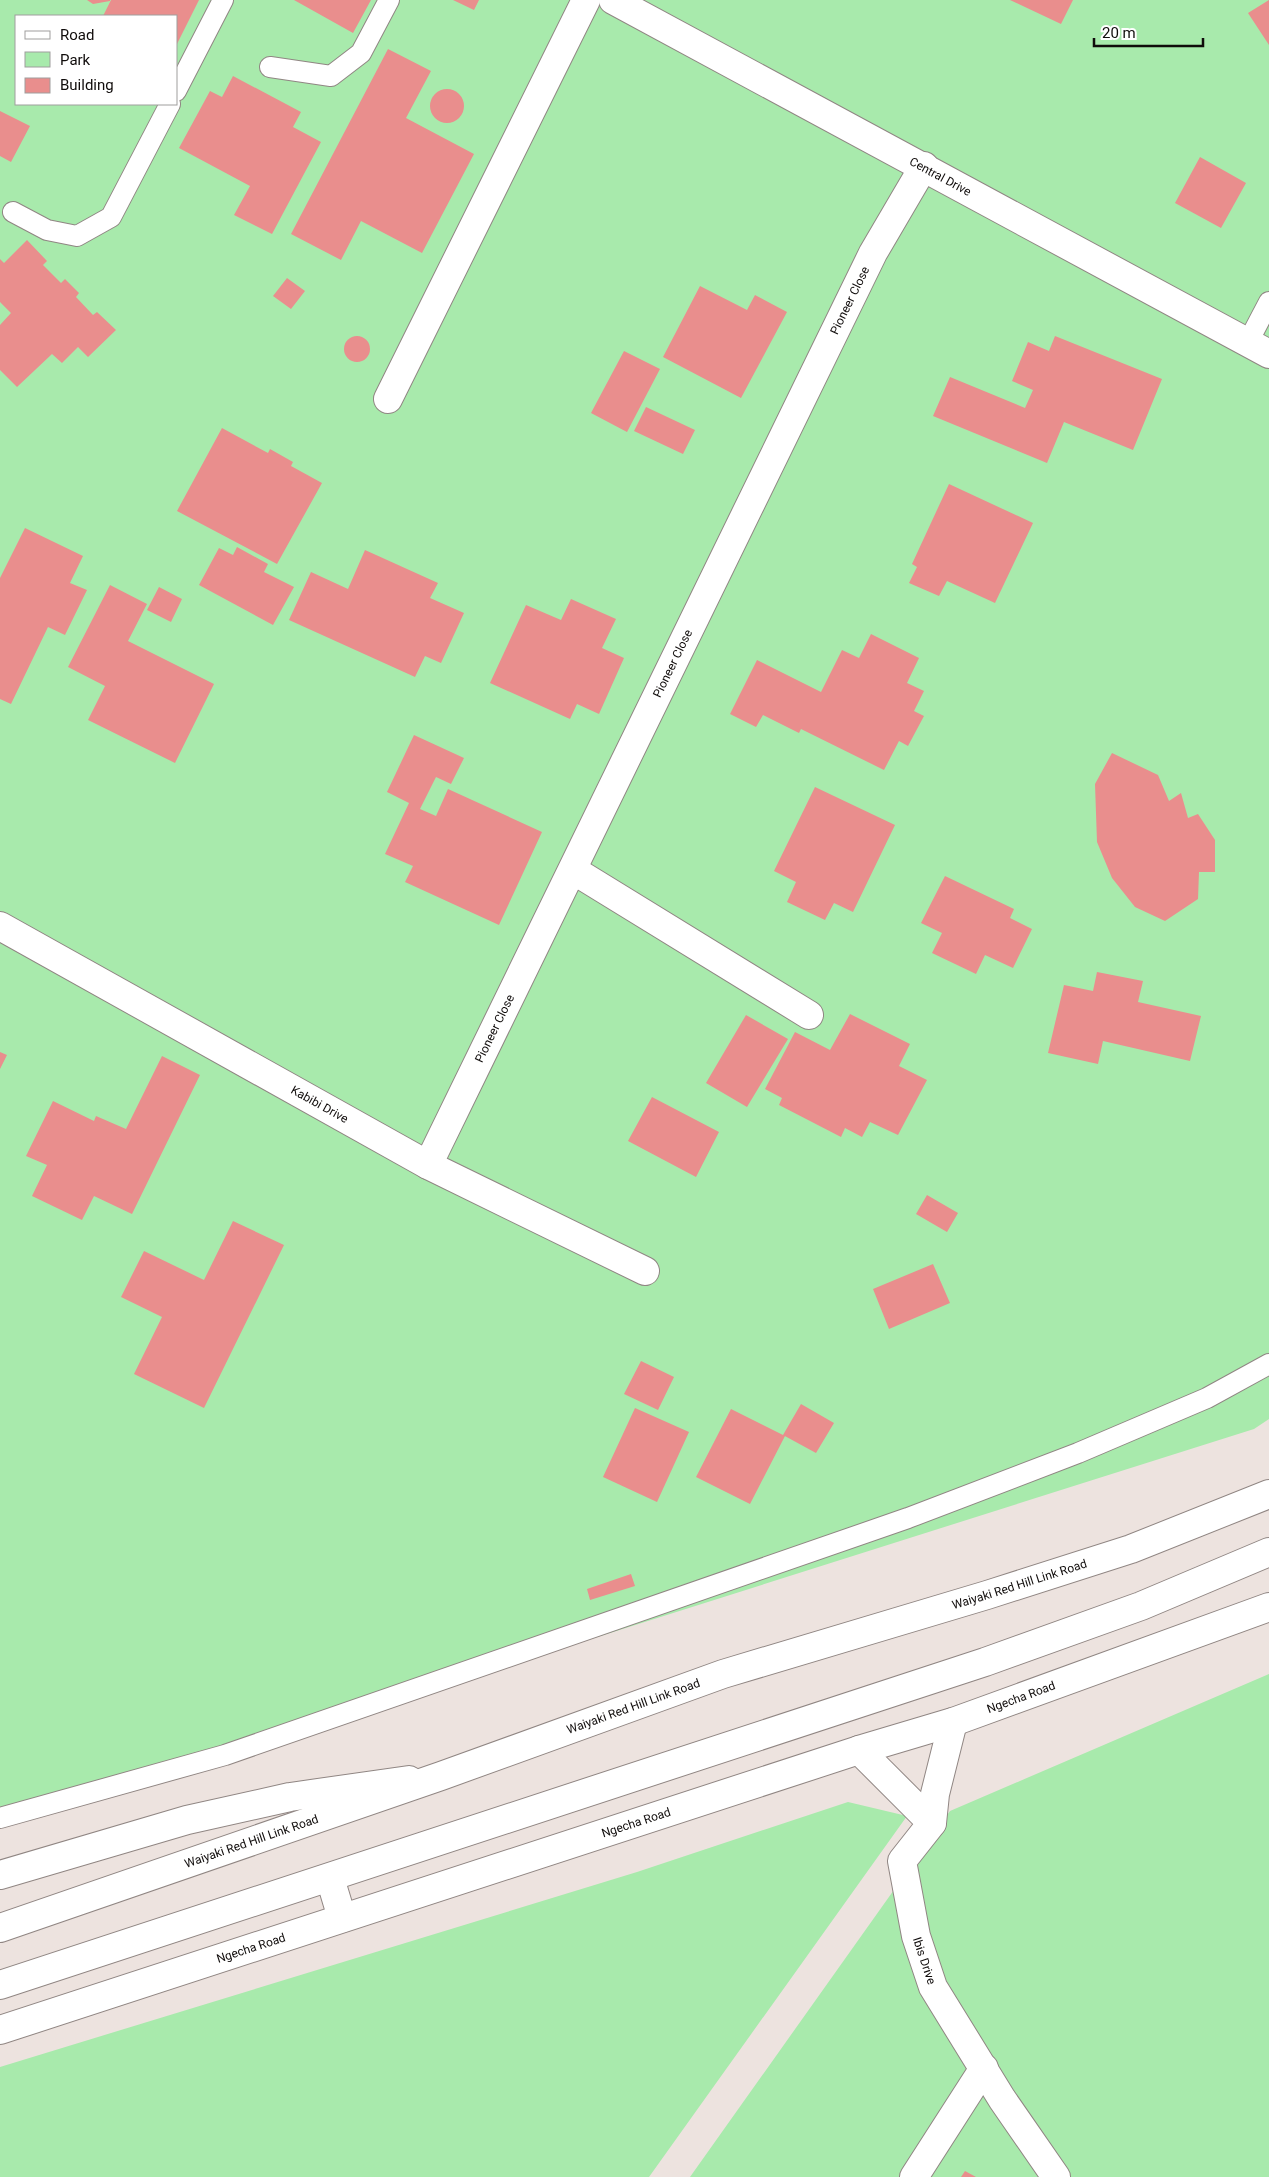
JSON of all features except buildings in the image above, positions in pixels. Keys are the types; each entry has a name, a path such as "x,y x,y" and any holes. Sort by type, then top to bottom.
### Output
{"street":[{"path":"388,400 586,0"},
{"name":"Central Drive","path":"613,0 924,166 1258,348"},
{"name":"Pioneer Close","path":"428,1166 873,252 924,166"},
{"path":"573,870 809,1015"},
{"name":"Kabibi Drive","path":"0,926 428,1166 645,1272"},
{"name":"Waiyaki Red Hill Link Road","path":"0,1928 441,1776 723,1674 987,1595 1131,1548 1269,1494"},
{"path":"0,1985 985,1662 1141,1606 1269,1552"},
{"name":"Ngecha Road","path":"0,2030 859,1750 953,1722 1269,1607"},
{"path":"932,1823 935,1794 953,1722"},
{"path":"859,1750 932,1823"},
{"path":"0,1875 187,1820 290,1797 441,1776"},
{"name":"Ibis Drive","path":"932,1823 902,1861 916,1936 933,1987 1056,2177"},
{"path":"330,1878 342,1918"},
{"path":"914,2177 984,2068"}],"lane":[{"path":"178,87 223,0"},
{"path":"270,67 331,76 361,53 389,0"},
{"path":"13,212 46,230 78,236 111,217 169,105"},
{"path":"1258,348 1269,302"},
{"path":"0,1818 225,1755 908,1518 1078,1453 1207,1398 1269,1364"}],"green space":[{"path":"0,0 1269,0 1269,1419 1254,1429 0,1826"},
{"path":"1269,1674 1269,2177 690,2177 950,1811"},
{"path":"848,1802 907,1816 649,2177 0,2177 0,2067 637,1872"}]}
